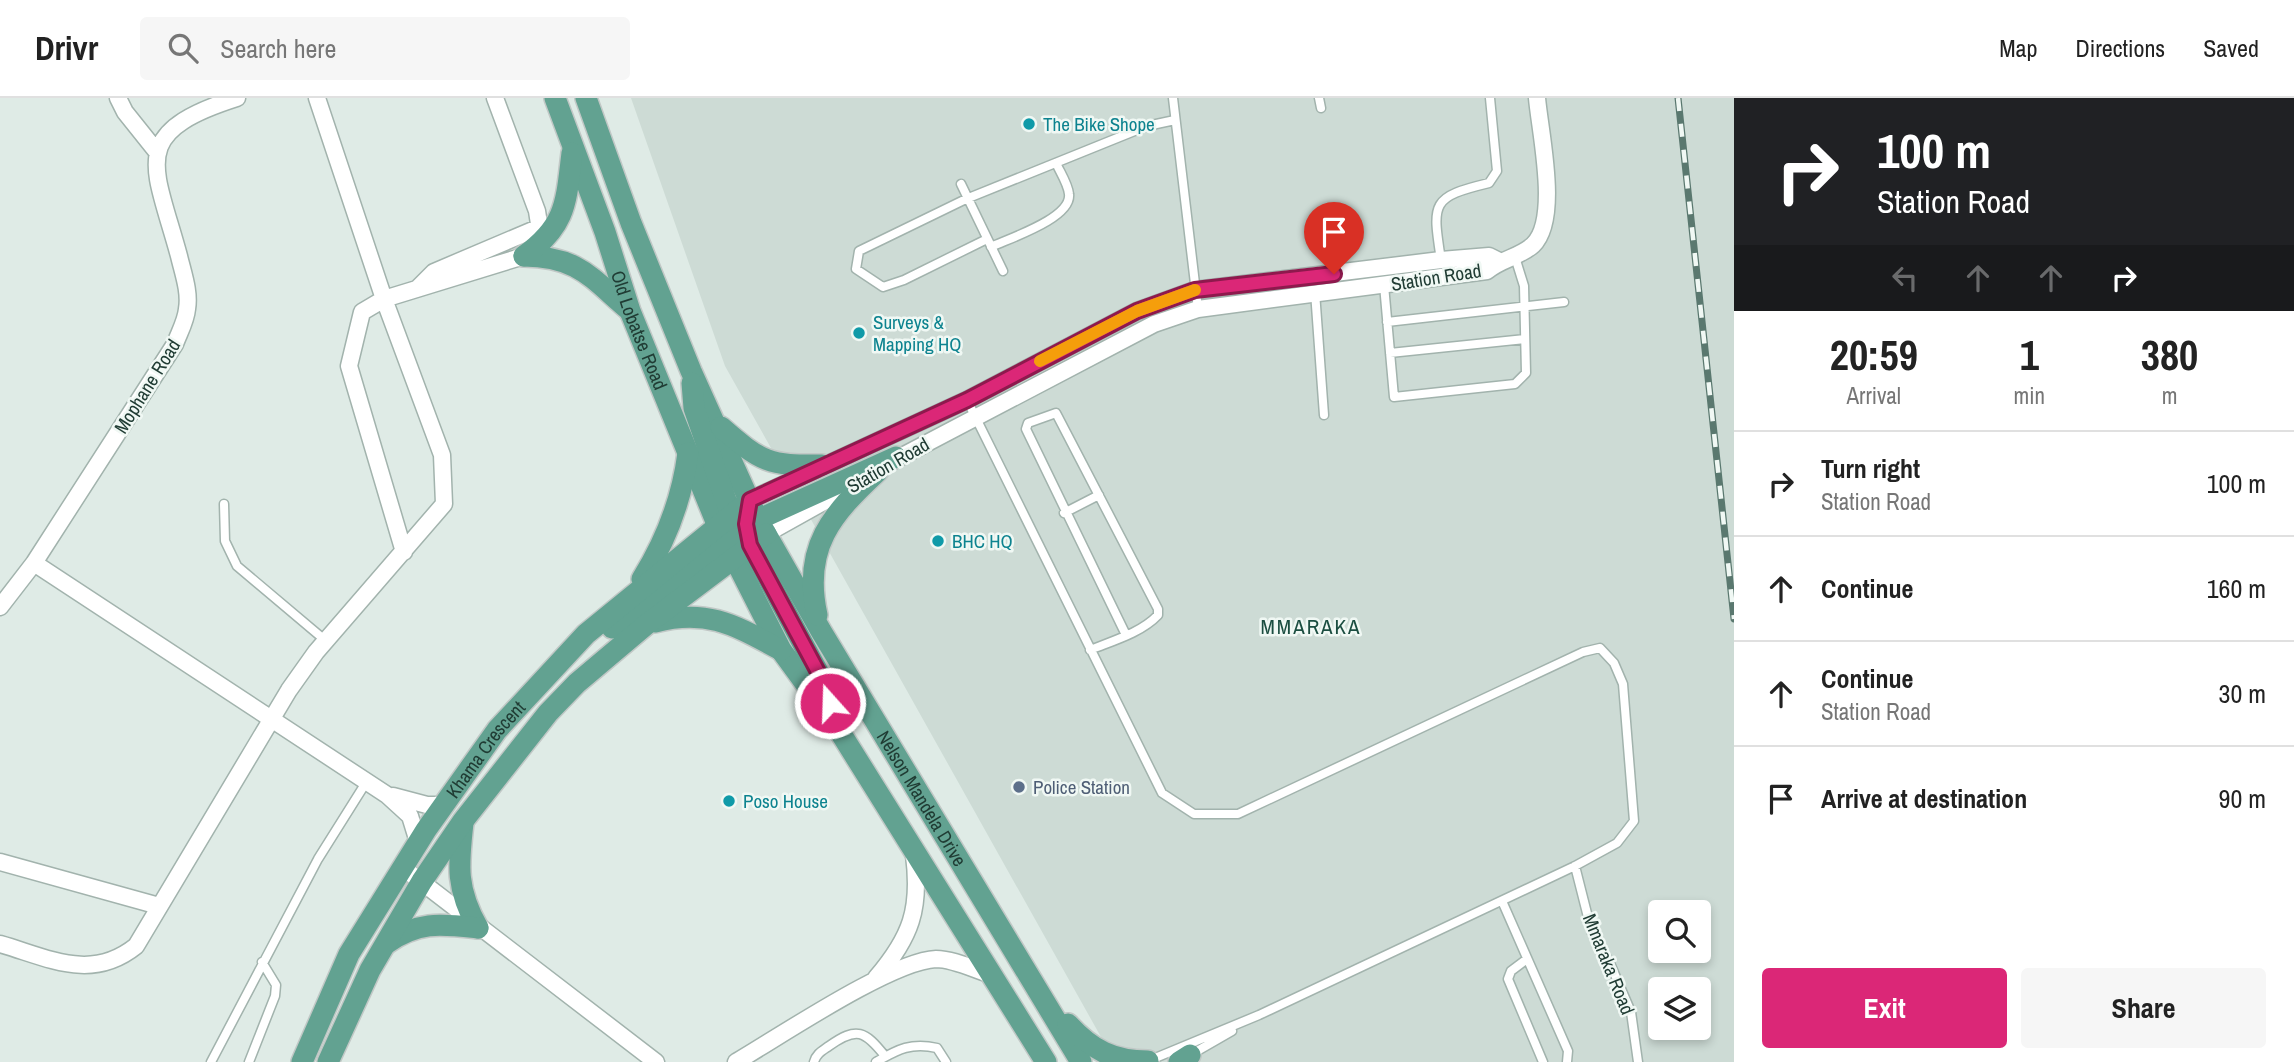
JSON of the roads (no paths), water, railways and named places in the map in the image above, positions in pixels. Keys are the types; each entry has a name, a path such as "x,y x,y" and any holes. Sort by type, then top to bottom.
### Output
{"main road":[{"name":"Old Lobatse Road","path":"555,98 605,232 630,311 689,449 741,533"},
{"name":"Old Lobatse Road","path":"586,98 631,223 691,371 750,500"},
{"path":"524,256 541,235 559,222 565,208 573,149"},
{"path":"524,256 546,256 573,263 630,311"},
{"path":"691,371 694,408 741,533 824,683 835,724"},
{"path":"717,424 752,454 762,459 785,466 822,465"},
{"path":"634,593 657,555 673,520 683,488 689,449"},
{"path":"574,649 603,635 741,533 888,463"},
{"path":"821,631 813,584 819,546 828,524 842,505 888,463"},
{"path":"741,533 750,500"},
{"name":"Khama Crescent","path":"302,1062 349,954 418,842 497,730 586,634 634,593 741,533"},
{"name":"Khama Crescent","path":"328,1062 383,946 422,881 463,821 548,713 577,683 647,624 741,533"},
{"name":"Nelson Mandela Drive","path":"741,533 821,631 1081,1062"},
{"name":"Nelson Mandela Drive","path":"741,533 781,650 835,724 1046,1062"},
{"path":"647,624 675,617 720,620 781,650"},
{"path":"463,821 459,884 466,906 478,928"},
{"path":"383,946 409,929 421,926 478,928"},
{"path":"1043,997 1084,1042 1095,1049 1126,1061 1147,1061"}],"street":[{"path":"118,98 125,112 158,152"},
{"path":"158,152 161,141 180,121 204,108 237,98"},
{"path":"0,944 84,967 103,965 123,957 136,946 271,718 326,641 444,504 442,455 384,299 317,98"},
{"path":"416,291 434,272 541,235 537,211 495,98"},
{"path":"1507,259 1533,245 1544,231 1548,210 1536,98"},
{"name":"Mophane Road","path":"0,607 34,563 175,344 187,309 186,280 154,165 158,152"},
{"path":"404,552 349,366 362,312 384,299 524,256"},
{"name":"Station Road","path":"888,463 1154,324 1198,309 1383,268 1489,256 1507,259"},
{"name":"Station Road","path":"750,500 967,400 1137,311 1195,290 1312,284 1384,285 1487,271 1507,259"},
{"path":"34,563 387,795 410,816 418,842"},
{"path":"387,795 427,805 444,804"},
{"path":"872,983 895,956 913,919 918,890 913,846"},
{"path":"0,862 159,906"},
{"path":"402,867 478,928 656,1062"},
{"path":"736,1062 872,983 934,959 992,975"}],"lane":[{"path":"1173,98 1198,309"},
{"path":"1319,98 1321,108"},
{"path":"1441,260 1436,214 1439,203 1454,192 1489,183 1497,171 1490,98"},
{"path":"1056,163 1069,193 1068,206 1058,216 883,287 856,269 859,251 966,199 1147,126 1175,120"},
{"path":"961,184 1003,271"},
{"path":"1383,268 1395,397 1515,384 1526,373 1524,286 1507,259"},
{"path":"1312,284 1324,415"},
{"path":"1387,322 1564,302"},
{"path":"1390,354 1525,339"},
{"path":"967,400 1163,793 1194,814 1238,814 1554,665 1600,648 1615,663 1623,684 1634,821 1617,843 1575,866 1259,1015 1147,1061"},
{"path":"1090,650 1126,635 1153,621 1158,615 1158,609 1056,413 1038,418 1028,423 1026,429 1126,635"},
{"path":"1065,513 1099,495"},
{"path":"224,504 225,541 237,566 326,641"},
{"path":"211,1062 318,859 367,781"},
{"name":"Mmaraka Road","path":"1575,866 1592,933 1609,961 1631,1013 1638,1062"},
{"path":"1502,901 1568,1051 1567,1062"},
{"path":"1527,959 1511,971 1508,979 1543,1062"},
{"path":"249,1062 275,996 275,985 262,962"},
{"path":"1181,1060 1259,1015"},
{"path":"814,1062 816,1055 855,1032 869,1037 885,1056"},
{"path":"876,1062 898,1049 918,1043 937,1048 946,1062"}],"railway":[{"path":"1678,98 1734,619"}],"place":[{"name":"The Bike Shope","path":"1029,124"},
{"name":"Surveys & Mapping HQ","path":"859,333"},
{"name":"BHC HQ","path":"938,541"},
{"name":"Police Station","path":"1019,787"},
{"name":"Poso House","path":"729,801"}],"district":[{"name":"MMARAKA","path":"1311,626"}]}
